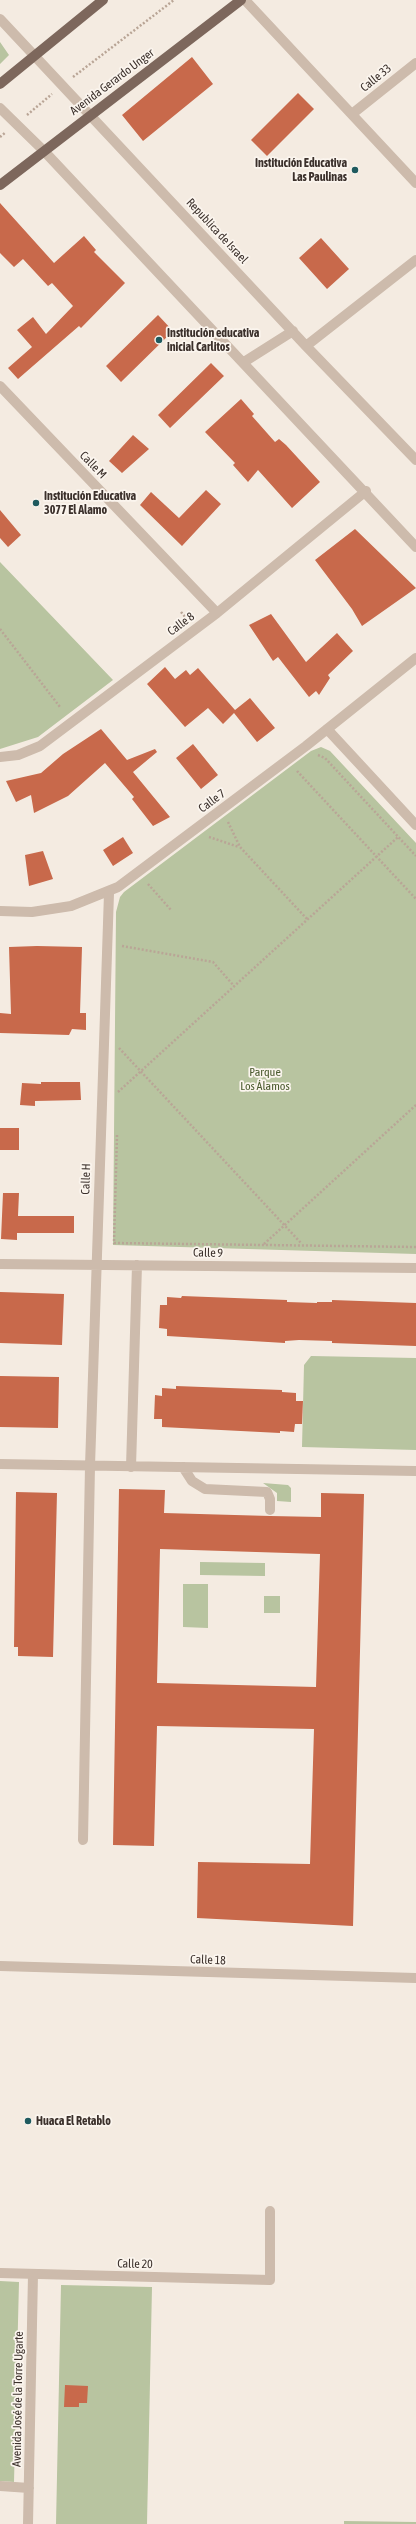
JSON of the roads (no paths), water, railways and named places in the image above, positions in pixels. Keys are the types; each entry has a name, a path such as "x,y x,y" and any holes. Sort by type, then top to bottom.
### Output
{"main road":[{"path":"0,84 103,0"},
{"name":"Avenida Gerardo Unger","path":"0,185 241,0"}],"street":[{"path":"245,0 416,183"},
{"name":"Republica de Israel","path":"0,19 91,114 306,346 416,459"},
{"name":"Calle 33","path":"352,114 416,63"},
{"path":"0,108 44,151 244,362 366,491 416,547"},
{"path":"306,346 416,260"},
{"path":"244,362 293,331"},
{"name":"Calle M","path":"0,386 217,613"},
{"name":"Calle 8","path":"0,757 18,755 40,746 217,613 366,491"},
{"name":"Calle 7","path":"0,911 32,912 71,906 109,893 136,875 328,729 416,658"},
{"path":"328,729 416,825"},
{"name":"Calle H","path":"83,1840 90,1466 109,893"},
{"name":"Calle 9","path":"0,1264 416,1268"},
{"path":"131,1467 137,1265"},
{"path":"0,1464 416,1471"},
{"path":"183,1467 192,1481 205,1489 267,1492 270,1498 270,1510"},
{"name":"Calle 18","path":"0,1966 416,1978"},
{"name":"Calle 20","path":"0,2273 270,2280 270,2211"},
{"name":"Avenida José de la Torre Ugarte","path":"28,2524 33,2274"},
{"path":"0,2486 29,2488"}],"place":[{"name":"Institución Educativa Las Paulinas","path":"355,170"},
{"name":"Institución educativa inicial Carlitos","path":"159,340"},
{"name":"Institución Educativa 3077 El Alamo","path":"36,503"},
{"name":"Huaca El Retablo","path":"28,2121"}],"park label":[{"name":"Parque Los Álamos","path":"265,1079"}]}
